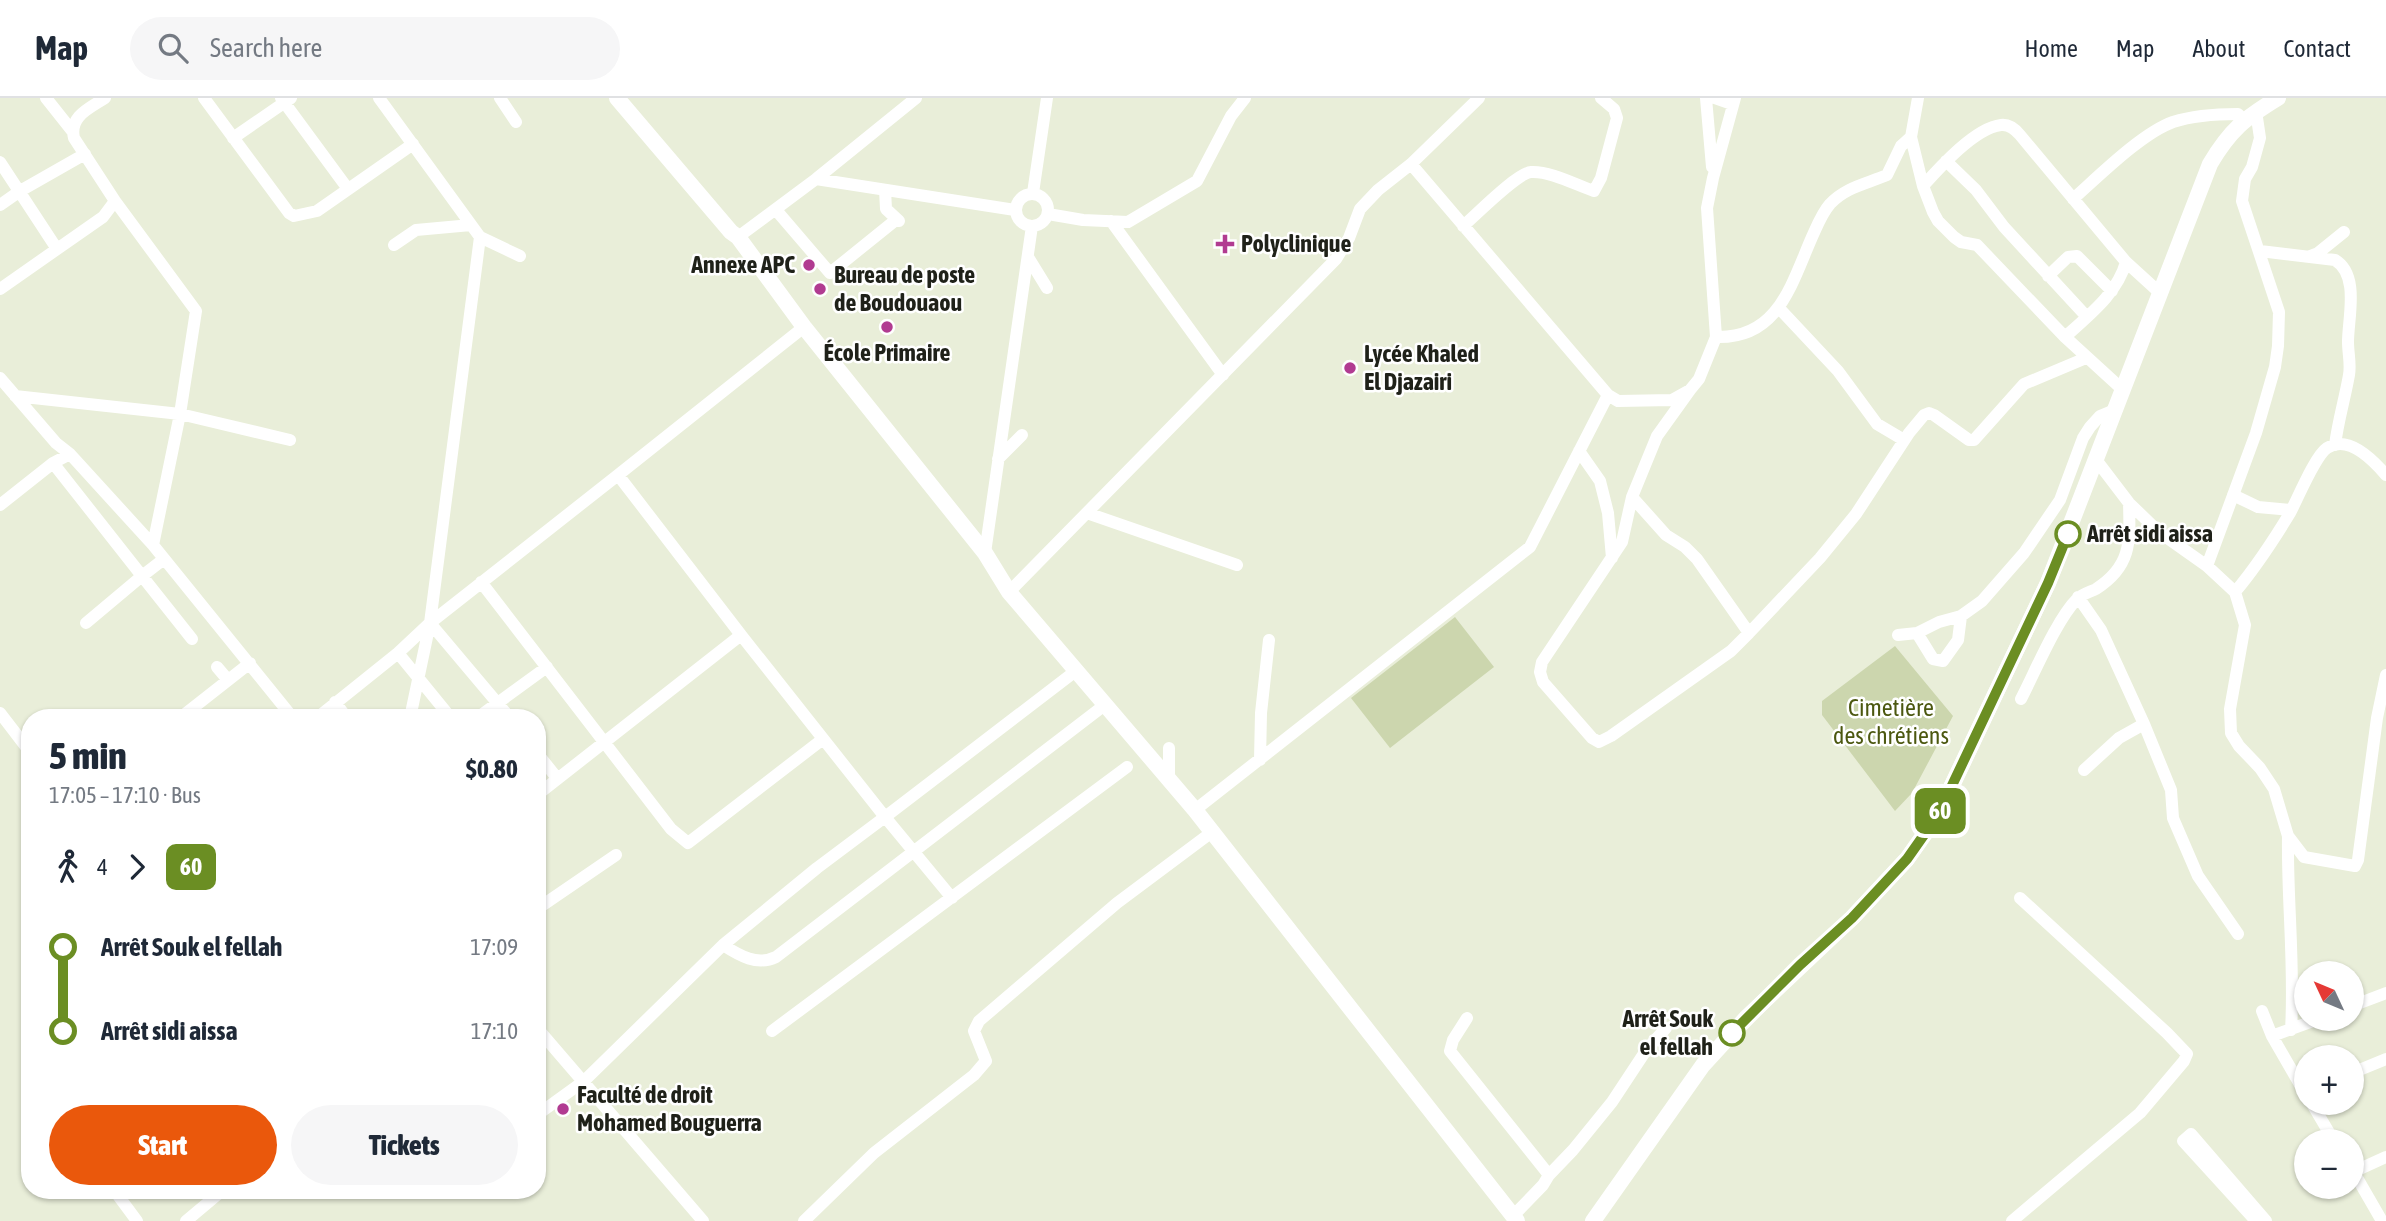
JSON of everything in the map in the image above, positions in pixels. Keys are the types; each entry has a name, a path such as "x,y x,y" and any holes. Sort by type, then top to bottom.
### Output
{"main road":[{"path":"617,98 738,237 804,327 985,553 1009,592 1195,810 1515,1219"},
{"path":"1593,1221 1703,1065 1747,1017 1852,918 1907,859 1938,815 2048,583 2210,163 2225,139 2250,115 2278,98"}],"street":[{"path":"46,98 73,132 115,201 196,310 180,414 153,545"},
{"path":"73,132 78,117 105,98"},
{"path":"204,98 289,213 294,216 317,211 412,144"},
{"path":"379,98 480,236 520,256"},
{"path":"500,98 516,122"},
{"path":"738,237 816,179 916,98"},
{"path":"1033,193 1046,98"},
{"path":"1229,120 1230,98"},
{"path":"1048,214 1083,220 1128,222 1196,181 1229,120 1245,98"},
{"path":"1009,592 1336,259 1349,238 1360,209 1378,190 1410,164 1479,98"},
{"path":"1463,226 1518,178 1529,172 1543,173 1594,191 1601,178 1617,118 1614,109 1601,98"},
{"path":"1706,98 1713,178"},
{"path":"1715,98 1734,101 1707,208 1716,337 1699,379 1657,436 1632,497 1622,542 1542,662 1540,672 1543,682 1592,738 1599,742 1611,736 1731,651 1820,558 1856,514 1904,440 1924,415 1928,412 1968,441 1974,440 2024,384 2086,358"},
{"path":"1917,98 1910,138 1923,186 1933,212 1944,228 1961,242 1977,245 2086,358 2123,390"},
{"path":"233,138 285,100 348,189"},
{"path":"2073,199 2142,140 2170,123 2200,115 2250,115 2260,138 2252,167 2241,191 2245,214 2279,312 2278,346 2275,367 2256,433 2207,566"},
{"path":"1923,186 1963,146 1990,128 2003,124 2009,126 2020,135 2126,262 2160,293"},
{"path":"1716,337 1735,338 1755,331 1779,308 1793,285 1819,222 1829,205 1854,186 1887,175 1901,146 1910,138"},
{"path":"0,205 85,154"},
{"path":"1946,161 1976,190 2004,227 2087,317"},
{"path":"0,162 57,249"},
{"path":"1410,164 1609,401"},
{"path":"816,179 1015,210"},
{"path":"776,210 830,273 898,220 886,209 885,190"},
{"path":"1033,193 1047,203 1048,214 1042,223 1032,226 1022,224 1015,210 1018,200 1033,193"},
{"path":"0,289 103,217 115,201"},
{"path":"1111,221 1223,375"},
{"path":"394,245 416,230 471,225"},
{"path":"985,553 1032,226"},
{"path":"2309,256 2318,253 2344,232"},
{"path":"412,709 430,623 480,236"},
{"path":"2260,251 2335,260 2340,263 2350,288 2350,373 2341,405 2335,445"},
{"path":"2048,276 2068,257 2077,256 2112,291"},
{"path":"1028,257 1047,288"},
{"path":"2065,337 2112,291 2126,262"},
{"path":"1779,308 1838,371 1877,424 1904,440"},
{"path":"327,709 481,582 804,327"},
{"path":"0,378 153,545 286,709"},
{"path":"1609,401 1672,400 1690,390"},
{"path":"15,396 180,414 290,440"},
{"path":"1195,810 1530,547 1580,450 1609,401"},
{"path":"1898,635 1917,633 1939,622 1961,616 1982,601 2019,560 2060,500 2090,427 2100,416 2117,409"},
{"path":"998,459 1022,435"},
{"path":"2235,592 2257,567 2326,448 2335,445 2359,450 2386,475"},
{"path":"1580,450 1600,481 1608,513 1612,559"},
{"path":"0,505 53,463 70,454"},
{"path":"2096,461 2129,503 2158,532 2207,566 2235,592 2245,625 2230,709 2231,733 2274,789 2288,836 2293,996 2291,1030"},
{"path":"53,463 192,639"},
{"path":"618,475 823,739 952,898"},
{"path":"2233,495 2258,507 2291,510"},
{"path":"1632,497 1666,535 1685,547 1697,559 1749,633"},
{"path":"2021,699 2059,625 2078,597 2111,577 2126,558 2129,546 2129,503"},
{"path":"1087,513 1237,565"},
{"path":"86,622 164,559"},
{"path":"481,582 671,829 688,843 823,739"},
{"path":"2078,597 2101,630 2144,724 2171,790 2173,818 2198,876 2238,934"},
{"path":"1917,633 1933,659 1943,661 1958,640 1961,616"},
{"path":"430,623 503,709"},
{"path":"546,787 741,635"},
{"path":"1260,760 1261,713 1269,640"},
{"path":"398,653 443,709"},
{"path":"191,709 250,663"},
{"path":"217,667 228,680"},
{"path":"488,709 547,667"},
{"path":"546,1108 584,1081 723,945 817,868 1077,670"},
{"path":"2288,836 2304,857 2355,866 2386,675"},
{"path":"335,702 341,709"},
{"path":"723,945 738,955 751,959 766,962 776,957 1106,704"},
{"path":"0,713 21,740"},
{"path":"2377,718 2386,729"},
{"path":"2084,770 2119,738 2144,724"},
{"path":"1168,779 1169,748"},
{"path":"546,764 557,778"},
{"path":"772,1031 1127,767"},
{"path":"804,1221 874,1153 974,1075 986,1061 974,1031 979,1021 1117,904 1212,832"},
{"path":"546,903 617,855"},
{"path":"2019,1219 2140,1113 2187,1054 2168,1033 2020,898"},
{"path":"2364,1001 2386,993"},
{"path":"2262,1011 2272,1036 2294,1073"},
{"path":"1467,1018 1453,1040 1450,1051 1549,1175"},
{"path":"1515,1219 1612,1102 1647,1049 1666,1028"},
{"path":"2272,1036 2294,1029"},
{"path":"546,1038 704,1221"},
{"path":"2364,1068 2386,1059"},
{"path":"2256,1221 2183,1141 2191,1134 2266,1221"},
{"path":"2364,1166 2386,1157"},
{"path":"2364,1190 2382,1221"},
{"path":"121,1199 137,1221"},
{"path":"186,1221 212,1199"}],"green space":[{"path":"1455,617 1494,667 1390,748 1351,698"},
{"name":"Cimetière des chrétiens","path":"1895,646 1953,716 1912,793 1895,811 1822,715 1822,701"}],"bus line":[{"name":"60","path":"1732,1033 1852,918 1907,859 1938,815 2048,583 2068,534"}],"place":[{"name":"Polyclinique","path":"1225,244"},
{"name":"Annexe APC","path":"809,265"},
{"name":"Bureau de poste de Boudouaou","path":"820,289"},
{"name":"École Primaire","path":"887,327"},
{"name":"Lycée Khaled El Djazairi","path":"1350,368"},
{"name":"Arrêt sidi aissa","path":"2068,534"},
{"name":"Arrêt Souk el fellah","path":"1732,1033"},
{"name":"Faculté de droit Mohamed Bouguerra","path":"563,1109"}]}
